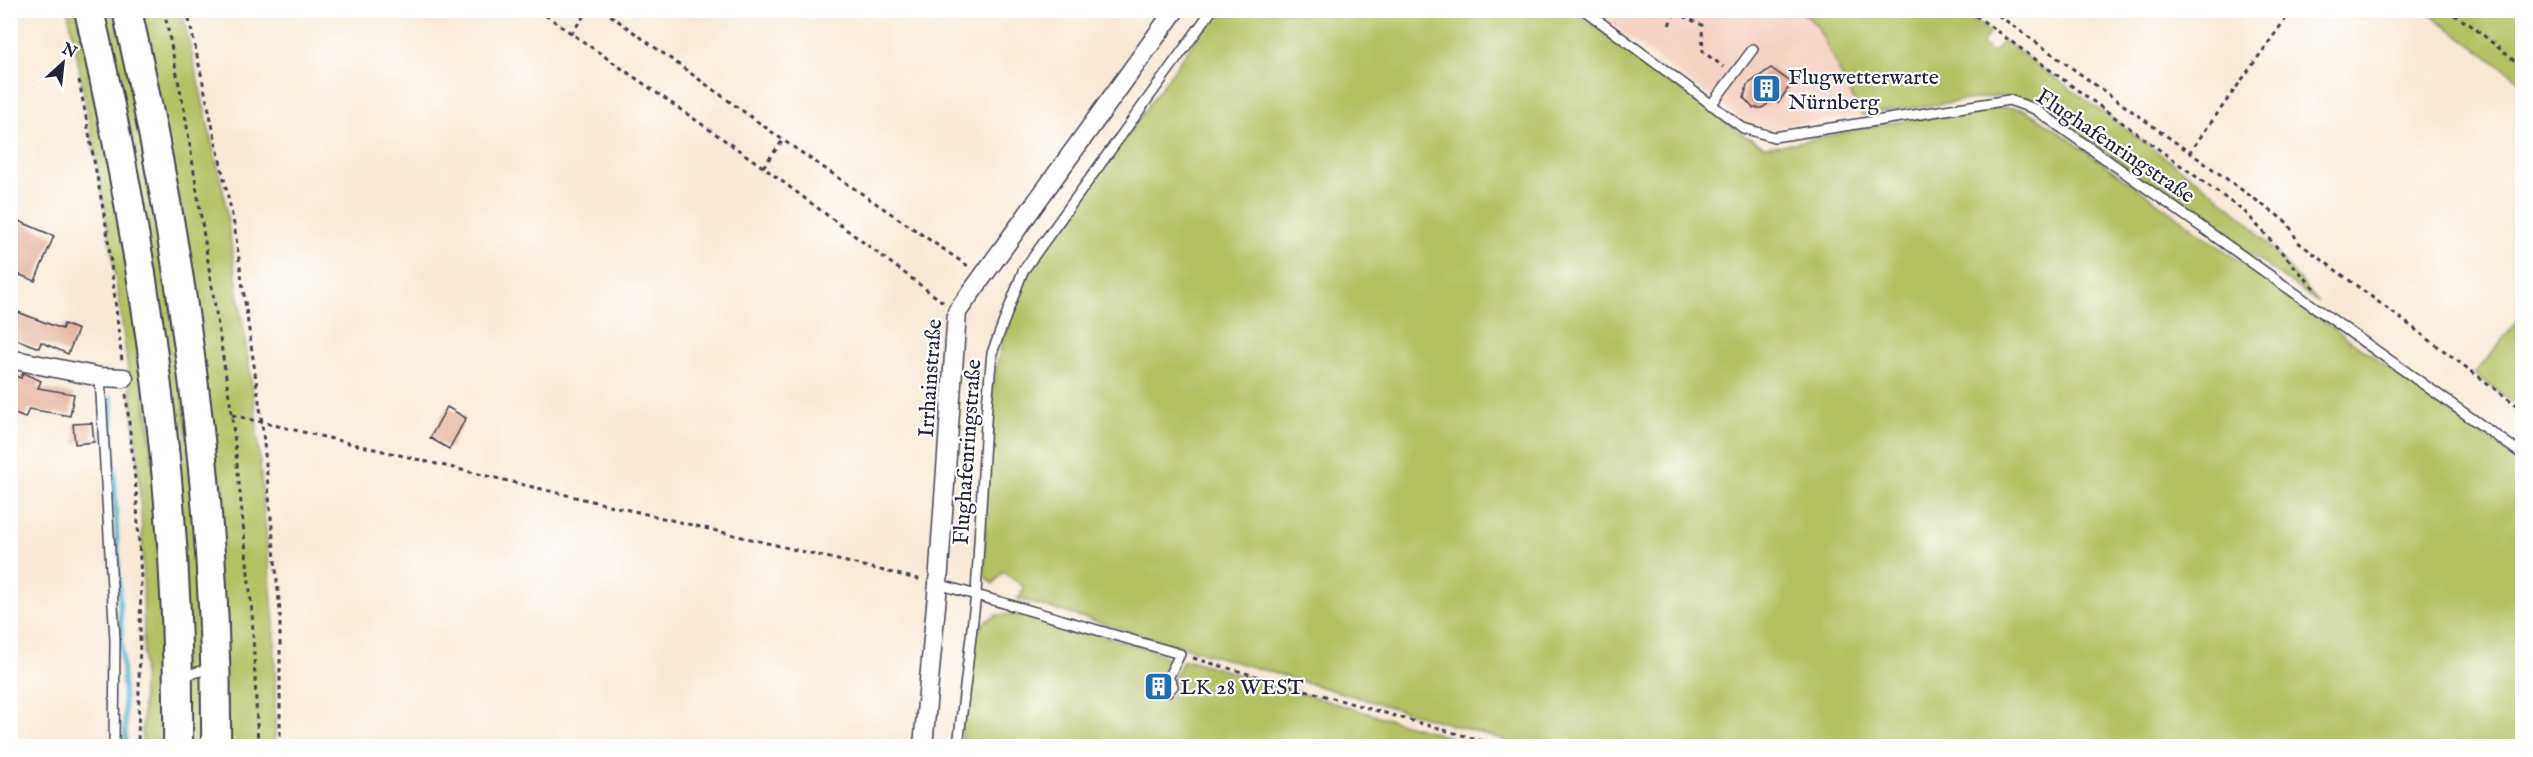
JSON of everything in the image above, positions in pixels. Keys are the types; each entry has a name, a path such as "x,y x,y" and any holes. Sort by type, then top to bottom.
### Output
{"main road":[{"path":"89,10 131,213 147,306 162,425 175,579 178,747"},
{"path":"127,10 182,293 192,366 210,538 216,747"}],"street":[{"name":"Irrhainstraße","path":"923,747 938,584 957,312 1175,10"},
{"path":"10,359 100,377 124,378"}],"lane":[{"name":"Flughafenringstraße","path":"958,747 976,594 992,353 1006,312 1023,271 1212,10"},
{"name":"Flughafenringstraße","path":"1584,10 1743,129 1774,136 2009,100 2035,109 2523,454"},
{"path":"1711,105 1753,50"},
{"path":"100,377 115,640 114,747"},
{"path":"938,584 1180,654 1168,678 1173,686 1168,692"},
{"path":"187,675 204,670"}],"path":[{"path":"164,10 185,114 232,415 252,611 258,747"},
{"path":"187,10 234,224 262,422 279,612 280,747"},
{"path":"538,10 763,167 957,312"},
{"path":"571,34 588,10"},
{"path":"603,10 783,140 982,276"},
{"path":"1968,10 2246,213 2316,291"},
{"path":"1991,10 2288,223 2298,242 2523,409"},
{"path":"2189,153 2292,10"},
{"path":"2446,10 2472,26 2523,68"},
{"path":"1669,25 1675,11 1702,25 1703,52 1734,74"},
{"path":"763,167 783,140"},
{"path":"232,415 938,584"},
{"path":"1180,654 1500,747"}],"shaded area":[{"path":"1593,11 1801,11 1817,26 1861,115 1767,129 1746,123"}],"green space":[{"path":"68,11 77,11 121,226 156,478 167,746 142,746 143,564 140,491 131,399 108,232"},
{"path":"97,11 116,11 164,253 197,514 204,746 187,746"},
{"path":"136,11 182,11 224,195 255,407 275,637 275,746 224,746"},
{"path":"1216,11 1573,11 1744,135 1764,146 1784,145 1889,123 2003,107 2023,109 2045,122 2522,463 2522,746 1525,746 1018,599 1024,587 1003,572 993,584 986,577 984,570 989,420 992,390 1008,323 1034,265"},
{"path":"1801,11 1961,11 1990,32 1982,44 1993,52 2004,41 2213,192 2250,224 2319,303 2045,109 2019,97 1997,96 1861,115 1817,26"},
{"path":"2425,11 2522,11 2522,82"},
{"path":"2522,316 2522,409 2474,374"},
{"path":"997,615 1031,615 1152,650 1170,659 1162,679 1157,679 1152,685 1170,698 1179,684 1173,679 1183,661 1190,660 1479,746 961,746 964,704 977,634 984,622"}],"building":[{"name":"Flugwetterwarte Nürnberg","path":"1771,68 1792,83 1778,103 1774,99 1762,108 1753,108 1744,98 1747,85"},
{"path":"14,219 54,236 35,281 10,271 10,228"},
{"path":"10,309 62,329 64,324 78,330 68,354 41,342 39,348 10,337"},
{"path":"23,373 41,381 38,388 74,394 70,416 29,409 25,418 10,412 10,374 21,378"},
{"path":"447,407 466,418 449,449 430,438"},
{"path":"92,423 94,442 75,444 73,424"}],"waterway":[{"path":"111,398 126,746"}],"place":[{"name":"Flugwetterwarte Nürnberg","path":"1767,89"},
{"name":"LK 28 WEST","path":"1159,686"}]}
